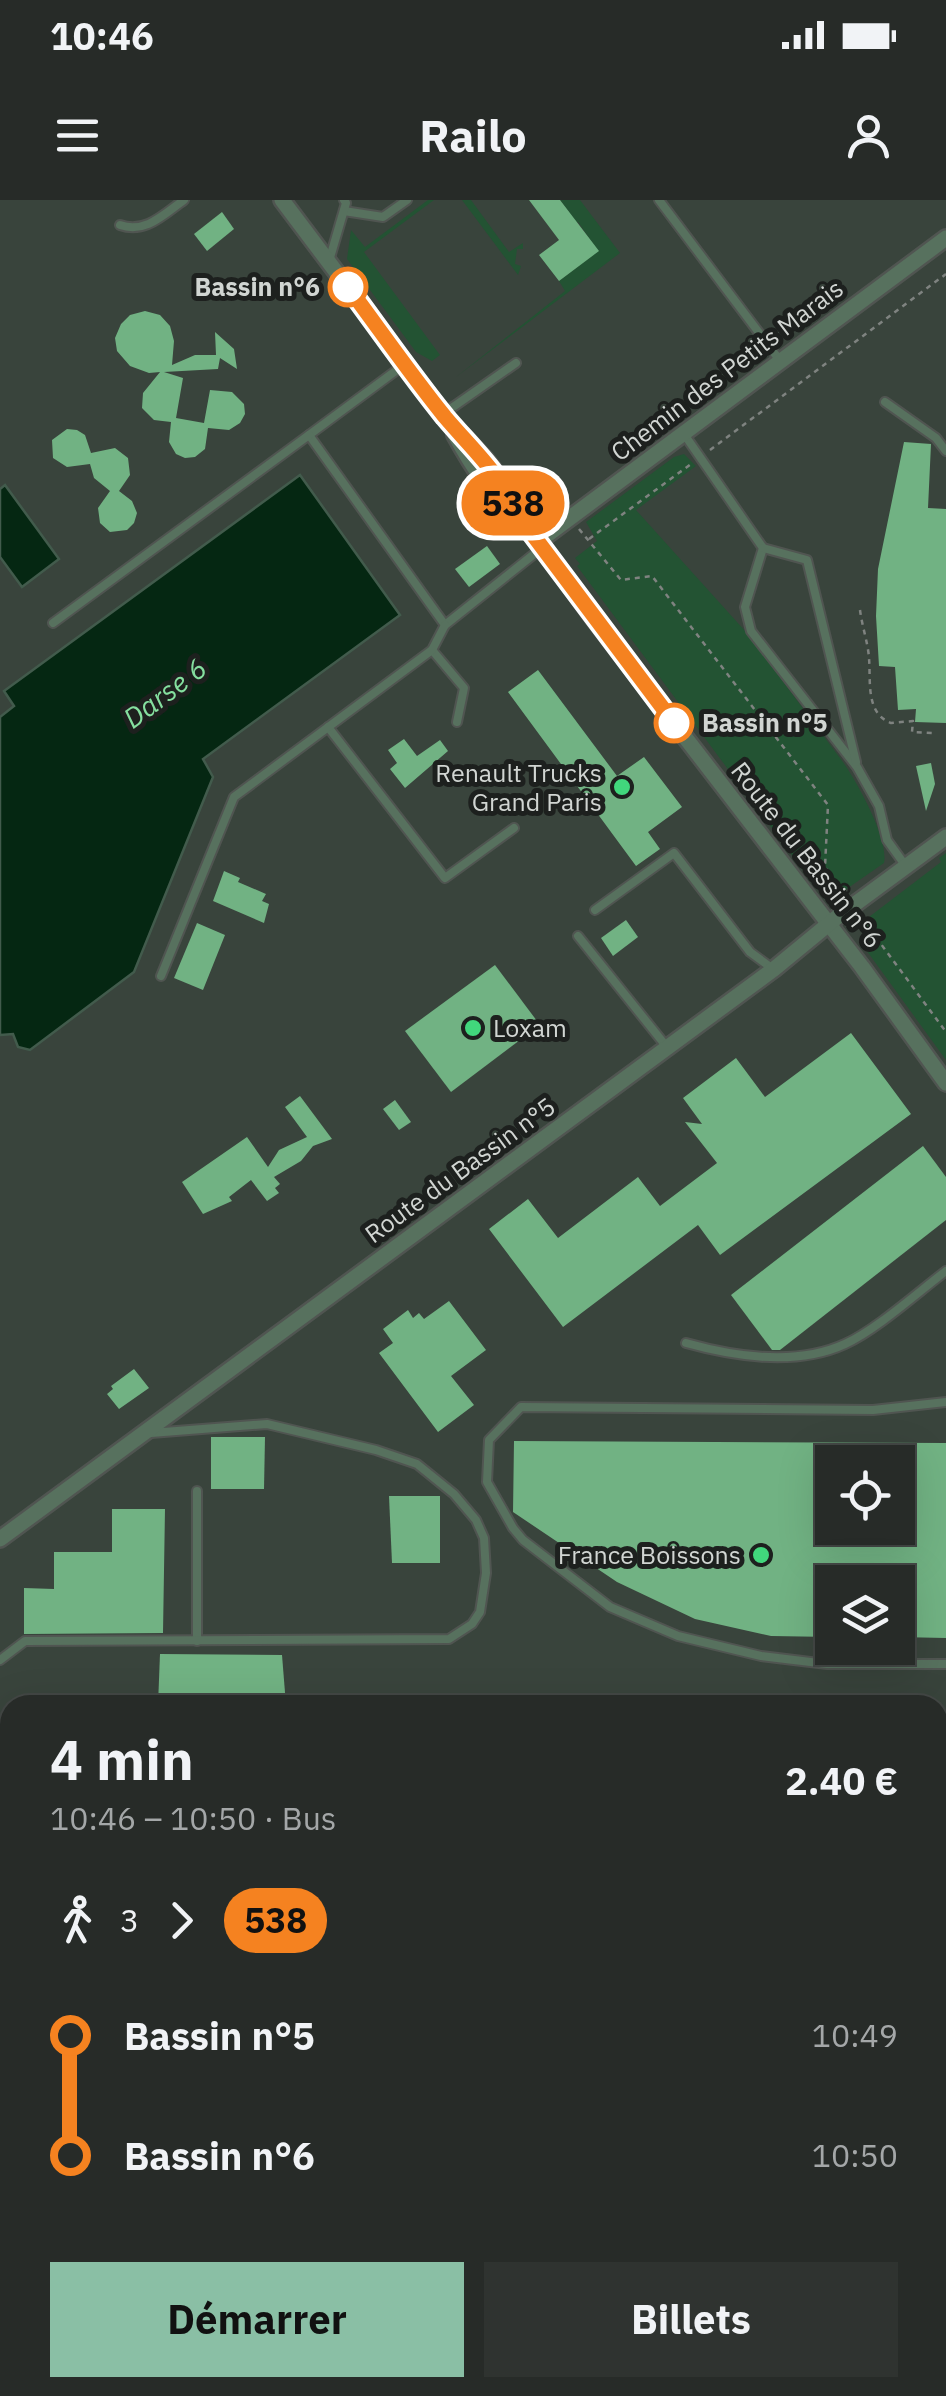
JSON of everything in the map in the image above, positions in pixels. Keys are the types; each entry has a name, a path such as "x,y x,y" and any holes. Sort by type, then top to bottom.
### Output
{"street":[{"name":"Route du Bassin n°6","path":"282,200 444,416 508,489 518,515 946,1084"},
{"name":"Chemin des Petits Marais","path":"541,544 946,238"},
{"name":"Route du Bassin n°5","path":"0,1539 774,970 946,837"}],"lane":[{"path":"120,225 132,230 150,224 184,200"},
{"path":"328,261 344,200"},
{"path":"344,211 383,217 407,200"},
{"path":"658,200 781,362"},
{"path":"444,416 516,363"},
{"path":"53,623 405,364"},
{"path":"886,402 936,438 946,451"},
{"path":"684,434 764,548 807,560 858,766"},
{"path":"309,435 445,625"},
{"path":"161,976 234,797 432,650 445,625 541,544"},
{"path":"764,548 745,608 750,631 858,766 879,806 887,840 905,865"},
{"path":"432,650 464,688 457,722"},
{"path":"328,727 445,878 514,828"},
{"path":"595,910 674,853 750,952 774,970"},
{"path":"578,936 668,1048"},
{"path":"686,1344 724,1354 810,1357 849,1343 946,1272"},
{"path":"946,1402 873,1410 522,1407 489,1440 487,1482 524,1540 610,1607 678,1636 761,1656 827,1664 946,1664"},
{"path":"0,1660 25,1641 450,1639 472,1624 480,1612 486,1573 484,1538 476,1520 454,1494 417,1464 267,1424 143,1434"},
{"path":"197,1491 197,1641"}],"path":[{"path":"946,274 588,540 621,580 652,576 828,805 825,867 946,1032"},
{"path":"860,610 869,658 870,694 878,714 890,724 913,721 912,732 932,736"}],"shaded area":[{"path":"0,200 946,200 946,1695 0,1695 0,1035 13,1034 213,777 5,691 14,706 0,717"},
{"path":"428,200 434,200 364,252 440,355 432,361 416,352 347,259 351,230 365,247"},
{"path":"462,200 471,200 509,252 523,243 523,249 517,249 515,264 521,266 518,275"},
{"path":"560,200 580,200 620,253 456,377 565,291 559,281 598,251 578,222 558,236 569,212"},
{"path":"684,454 696,466 636,510 746,632 843,762 863,796 882,840 884,863 835,897 817,889 577,566 580,564 575,558 597,541 586,522 674,457"},
{"path":"946,853 946,1060 864,947 863,927 869,917 941,862 939,858"}],"water":[{"name":"Darse 6","path":"300,475 400,615 203,759 213,777 134,972 30,1050 18,1047 13,1034 0,1035 0,717 14,706 4,691"},
{"path":"5,485 59,559 22,587 0,557 0,489"}],"building":[{"path":"529,200 560,200 599,251 559,281 539,255 559,240"},
{"path":"222,212 234,229 207,251 194,234"},
{"path":"145,311 160,315 170,326 174,341 172,365 195,355 216,355 215,332 234,349 237,369 220,358 218,369 164,372 183,378 176,418 204,423 210,390 232,392 244,404 245,414 240,423 229,430 208,428 205,449 195,457 176,454 169,442 171,422 154,420 142,408 143,393 160,372 149,373 130,366 117,351 115,338 121,324 130,315"},
{"path":"67,429 85,435 91,453 115,448 128,458 130,475 119,491 132,501 137,513 127,530 110,532 100,523 98,508 110,491 94,478 90,464 67,467 53,458 52,440"},
{"path":"904,442 931,444 928,508 946,509 946,723 915,722 916,709 898,710 895,667 879,666 878,569"},
{"path":"487,546 500,564 469,587 455,569"},
{"name":"Renault Trucks Grand Paris","path":"538,670 617,776 644,757 682,807 648,832 660,849 636,866 508,692"},
{"path":"404,739 417,756 440,740 448,751 405,788 390,769 397,763 388,750"},
{"path":"931,763 935,784 926,811 916,766"},
{"path":"224,871 266,894 262,901 269,904 264,923 213,901"},
{"path":"626,920 638,937 613,956 601,938"},
{"path":"197,923 225,935 203,990 174,978"},
{"name":"Loxam","path":"495,965 540,1025 451,1092 405,1031"},
{"path":"851,1033 911,1114 720,1255 698,1225 563,1327 489,1229 528,1199 558,1238 638,1177 660,1206 717,1163 685,1122 702,1124 683,1098 736,1058 765,1097"},
{"path":"300,1096 332,1139 313,1146 301,1161 274,1177 280,1184 275,1188 279,1193 267,1201 251,1180 229,1197 232,1201 203,1214 182,1182 247,1137 268,1167 279,1150 307,1137 285,1107"},
{"path":"395,1100 411,1122 399,1130 383,1109"},
{"path":"923,1146 946,1177 946,1220 780,1350 772,1350 731,1295"},
{"path":"449,1301 486,1350 451,1376 474,1405 438,1432 379,1353 393,1343 383,1329 408,1310 413,1318 419,1313 424,1319"},
{"path":"134,1369 149,1388 119,1409 107,1394 113,1389 111,1386"},
{"path":"211,1437 265,1437 264,1489 211,1489"},
{"name":"France Boissons","path":"514,1441 946,1443 946,1638 915,1637 915,1565 815,1565 815,1637 771,1636 695,1619 617,1582 513,1512"},
{"path":"389,1496 440,1496 440,1563 392,1563"},
{"path":"112,1509 165,1509 163,1633 24,1634 24,1588 54,1589 54,1552 112,1552"},
{"path":"160,1654 282,1655 285,1695 158,1695"}],"bus line":[{"name":"538","path":"348,287 446,418 508,489 518,515 674,723"}],"place":[{"name":"Bassin n°6","path":"348,287"},
{"name":"Bassin n°5","path":"674,723"},
{"name":"Renault Trucks Grand Paris","path":"622,787"},
{"name":"Loxam","path":"473,1028"},
{"name":"France Boissons","path":"761,1555"}]}
